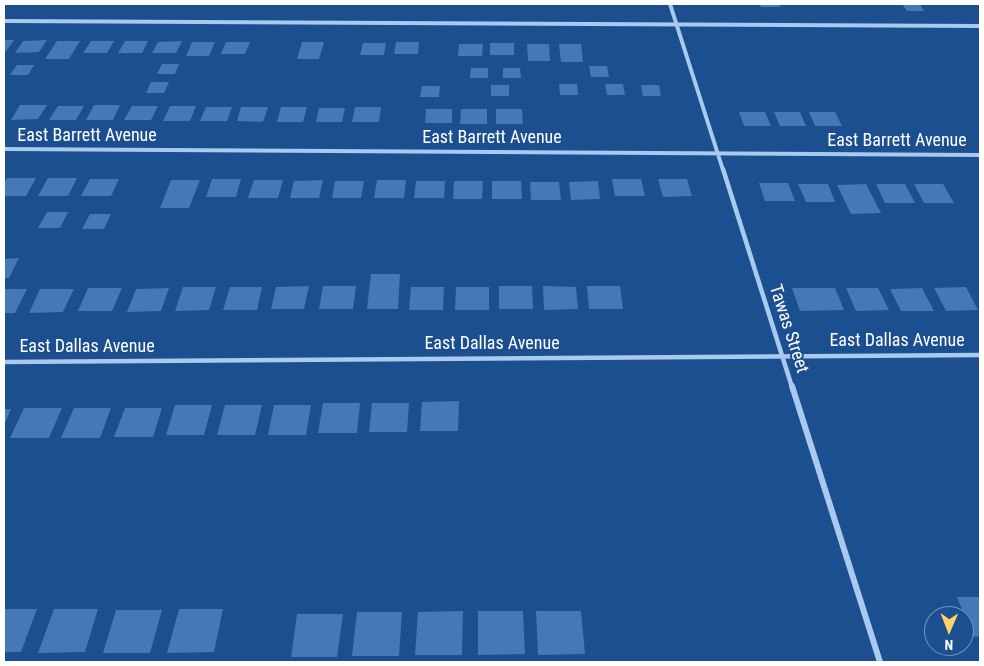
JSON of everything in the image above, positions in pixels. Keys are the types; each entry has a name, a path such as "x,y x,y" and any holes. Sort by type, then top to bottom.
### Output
{"street":[{"name":"Tawas Street","path":"670,4 880,662"},
{"path":"4,20 980,26"},
{"name":"East Barrett Avenue","path":"4,149 980,155"},
{"name":"East Dallas Avenue","path":"4,362 980,355"}],"building":[{"path":"759,4 779,4 781,7 761,7"},
{"path":"902,4 920,4 924,11 907,11"},
{"path":"4,40 14,40 4,54"},
{"path":"47,40 39,52 15,53 23,41"},
{"path":"57,41 80,41 69,59 45,59"},
{"path":"91,41 114,41 107,53 83,53"},
{"path":"125,41 148,41 142,53 118,53"},
{"path":"182,41 176,53 152,53 158,42"},
{"path":"192,42 215,42 209,56 186,56"},
{"path":"226,42 250,42 245,54 221,54"},
{"path":"302,42 324,42 319,59 297,59"},
{"path":"396,42 419,42 418,54 394,54"},
{"path":"363,43 386,43 384,55 360,55"},
{"path":"490,43 514,43 514,55 490,55"},
{"path":"459,44 483,44 482,56 458,56"},
{"path":"527,44 549,44 550,61 528,61"},
{"path":"559,44 581,44 583,62 561,62"},
{"path":"162,64 179,64 175,74 157,74"},
{"path":"17,65 34,65 28,75 10,75"},
{"path":"589,66 607,66 609,77 591,77"},
{"path":"471,68 488,68 488,78 470,78"},
{"path":"503,68 520,68 521,78 503,78"},
{"path":"151,82 169,82 164,93 146,93"},
{"path":"559,84 577,84 578,95 560,95"},
{"path":"605,84 623,84 625,95 607,95"},
{"path":"491,85 509,85 509,96 491,96"},
{"path":"641,85 659,85 661,96 643,96"},
{"path":"422,86 440,86 439,97 420,97"},
{"path":"20,105 47,105 38,119 11,120"},
{"path":"94,105 120,105 113,120 86,120"},
{"path":"58,106 84,106 76,120 49,120"},
{"path":"132,106 158,106 151,120 124,120"},
{"path":"170,106 196,106 190,121 163,121"},
{"path":"206,107 232,107 227,121 200,121"},
{"path":"241,107 268,107 263,122 237,121"},
{"path":"281,107 307,107 303,122 277,122"},
{"path":"355,107 381,107 379,122 352,122"},
{"path":"319,108 345,108 342,122 316,122"},
{"path":"426,109 452,109 452,123 425,123"},
{"path":"461,109 487,109 487,124 460,124"},
{"path":"496,109 522,109 523,124 496,124"},
{"path":"739,112 765,112 771,126 744,126"},
{"path":"774,112 800,112 806,126 780,126"},
{"path":"809,112 835,112 842,126 815,126"},
{"path":"7,178 36,178 26,196 4,196 4,184"},
{"path":"48,178 77,178 68,196 38,196"},
{"path":"90,179 119,179 111,196 81,196"},
{"path":"212,179 241,179 236,197 206,197"},
{"path":"612,179 641,179 645,196 615,196"},
{"path":"658,179 687,179 692,196 663,197"},
{"path":"171,180 200,180 189,208 160,208"},
{"path":"254,180 283,180 278,198 248,198"},
{"path":"323,180 319,198 290,198 294,181"},
{"path":"377,180 406,180 404,198 374,198"},
{"path":"335,181 364,181 361,198 332,198"},
{"path":"416,181 445,181 444,198 414,198"},
{"path":"454,181 483,181 482,199 453,199"},
{"path":"492,181 521,181 522,199 492,199"},
{"path":"598,181 600,199 571,200 569,182"},
{"path":"530,182 559,182 561,200 531,200"},
{"path":"759,183 788,183 795,201 765,201"},
{"path":"798,184 828,184 835,202 806,202"},
{"path":"866,184 881,213 851,214 837,185"},
{"path":"876,184 905,184 915,203 885,203"},
{"path":"914,184 943,184 954,203 924,203"},
{"path":"47,212 68,212 60,228 38,228"},
{"path":"90,214 111,214 104,229 82,229"},
{"path":"19,258 9,278 4,278 4,259"},
{"path":"371,274 400,274 398,309 367,309"},
{"path":"309,286 304,309 271,309 276,287"},
{"path":"323,286 356,286 353,309 319,309"},
{"path":"499,286 532,286 533,309 499,309"},
{"path":"543,286 576,287 578,309 544,310"},
{"path":"587,286 620,286 623,309 589,309"},
{"path":"183,287 216,287 209,310 175,311"},
{"path":"230,287 262,287 257,310 223,310"},
{"path":"411,287 444,287 443,310 409,310"},
{"path":"456,287 489,287 489,310 455,310"},
{"path":"966,287 978,310 946,311 934,288"},
{"path":"88,288 122,288 112,311 78,311"},
{"path":"169,288 161,311 127,312 136,289"},
{"path":"792,288 835,288 844,310 800,311"},
{"path":"846,288 878,288 889,310 856,311"},
{"path":"922,288 934,311 901,311 890,289"},
{"path":"4,289 27,289 15,313 4,313"},
{"path":"40,289 74,289 63,312 29,313"},
{"path":"459,401 458,431 420,431 422,402"},
{"path":"323,403 360,403 357,433 318,433"},
{"path":"372,403 409,403 407,432 369,432"},
{"path":"175,405 212,405 204,435 166,435"},
{"path":"225,405 262,405 255,435 217,435"},
{"path":"274,405 311,405 306,435 268,435"},
{"path":"24,408 62,408 49,438 10,438"},
{"path":"74,408 111,408 100,438 61,438"},
{"path":"125,408 162,408 153,437 114,437"},
{"path":"4,409 11,409 4,425"},
{"path":"957,597 980,597 980,636 974,637 974,606 961,606"},
{"path":"4,609 37,609 21,652 4,652"},
{"path":"54,609 98,609 85,652 38,653"},
{"path":"179,609 223,609 214,652 167,653"},
{"path":"116,610 162,610 150,653 103,653"},
{"path":"463,611 462,655 415,655 418,612"},
{"path":"478,611 523,611 525,654 478,655"},
{"path":"536,611 581,611 585,654 538,655"},
{"path":"357,612 402,612 399,656 352,656"},
{"path":"297,614 343,614 337,657 291,657"}]}
